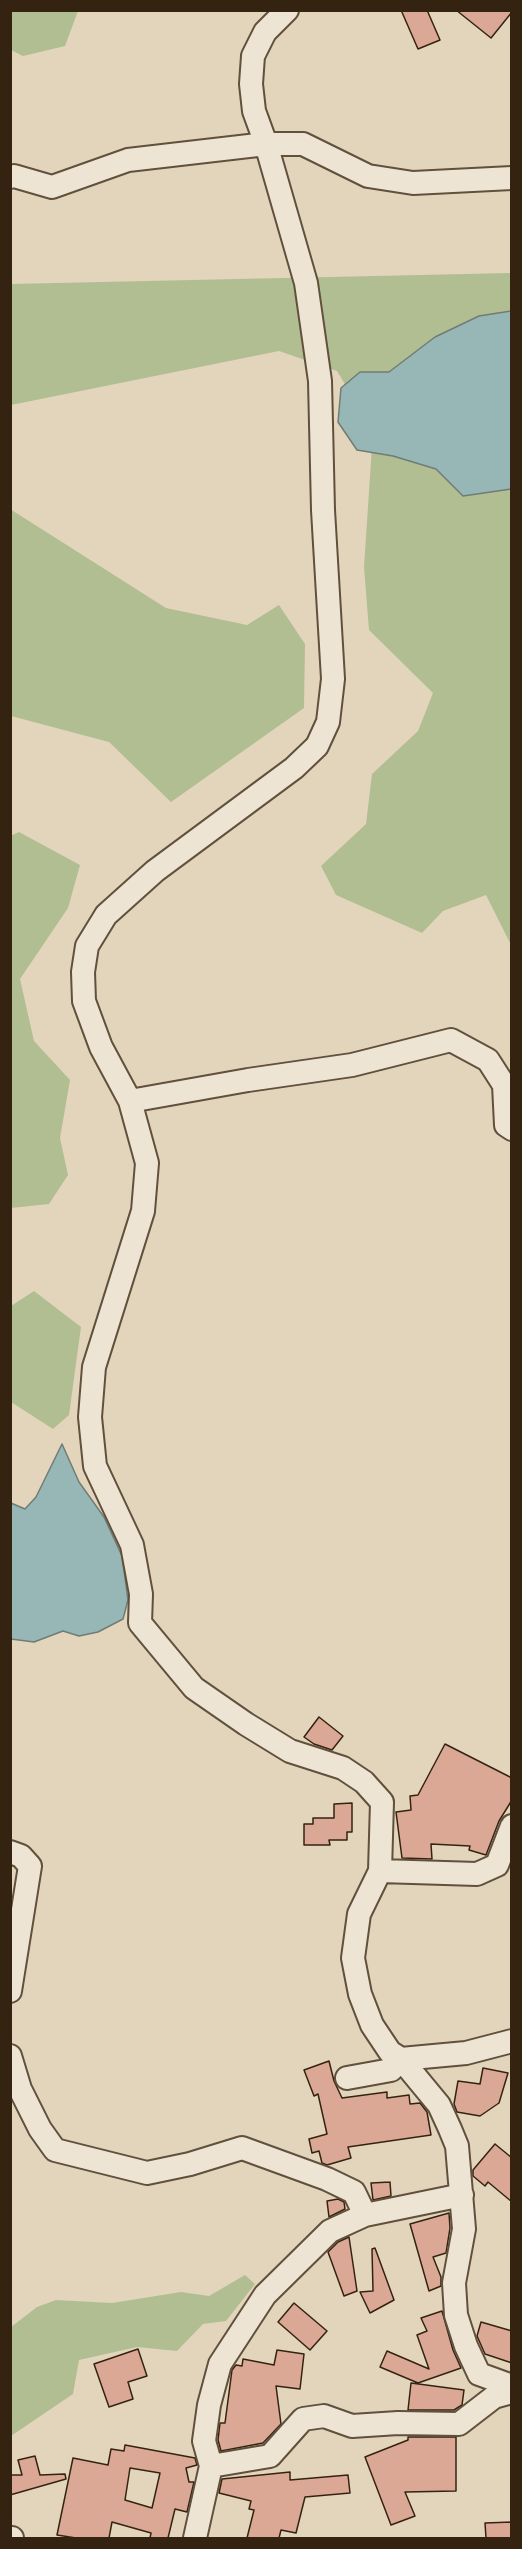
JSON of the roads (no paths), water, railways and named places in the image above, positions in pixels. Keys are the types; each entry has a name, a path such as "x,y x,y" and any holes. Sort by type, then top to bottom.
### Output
{"street":[{"path":"287,10 265,32 253,56 251,84 254,111 266,144 306,283 320,381 323,510 333,679 328,722 317,746 294,768 155,872 106,915 87,946 83,972 84,1001 101,1047 130,1101 147,1162 143,1211 94,1367 90,1417 95,1466 132,1545 141,1594 140,1623 194,1688 290,1751 343,1768 364,1782 382,1802 380,1871 359,1914 353,1958 360,1994 372,2025 390,2052 401,2059 439,2105 457,2146 464,2229 454,2283 456,2315 466,2346 479,2374 512,2386"},
{"path":"10,177 14,176 52,187 128,160 266,144 303,144 368,176 413,183 512,178"},
{"path":"130,1101 248,1080 352,1065 451,1040 488,1060 504,1085 506,1125 512,1129"},
{"path":"380,1871 477,1874 497,1865 512,1826"},
{"path":"10,1852 21,1856 30,1866 10,1990"},
{"path":"347,2078 391,2070 401,2059 466,2053 512,2041"},
{"path":"10,2056 25,2099 40,2129 55,2150 147,2173 190,2164 242,2148 327,2179 354,2192 365,2215"},
{"path":"195,2538 211,2466 204,2441 208,2405 219,2364 265,2295 330,2231 365,2215 462,2195"},
{"path":"211,2466 270,2456 303,2419 324,2416 352,2426 398,2422 459,2424 494,2397 512,2392"}],"water":[{"path":"511,311 511,489 463,496 436,469 393,456 357,450 338,422 341,388 360,372 389,372 435,337 479,316"},
{"path":"62,1444 79,1482 104,1517 122,1556 128,1600 123,1619 98,1632 79,1636 63,1631 34,1642 11,1639 11,1503 25,1509 36,1497"}]}
